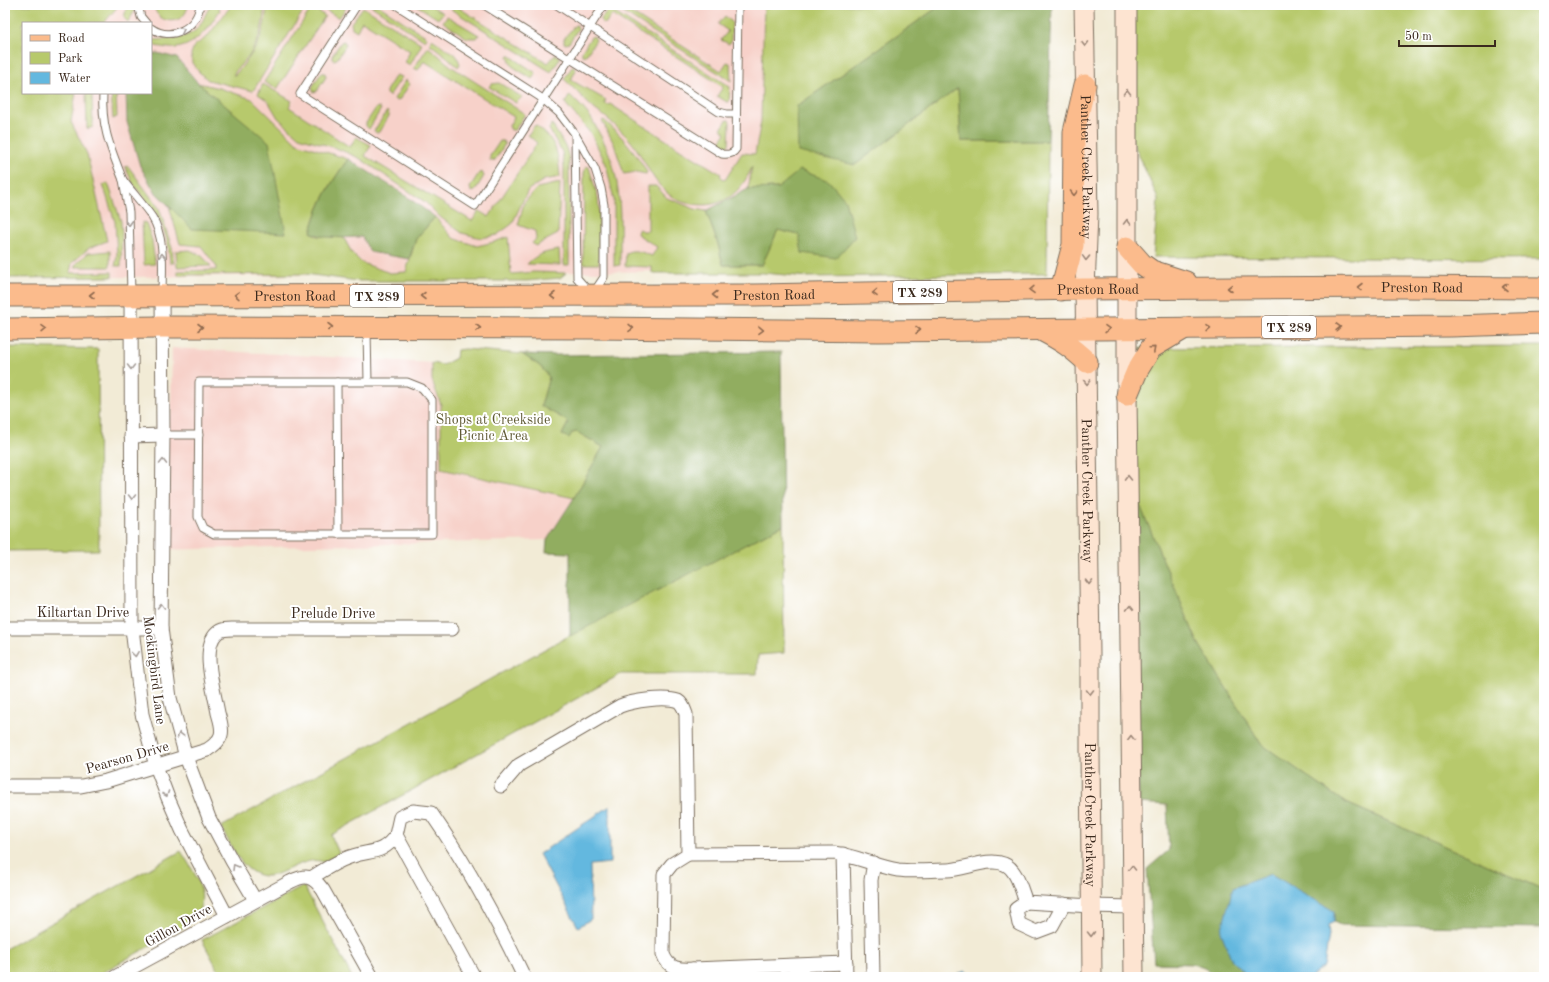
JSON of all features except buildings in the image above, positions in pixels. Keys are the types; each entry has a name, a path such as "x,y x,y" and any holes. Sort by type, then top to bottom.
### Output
{"main road":[{"name":"Panther Creek Parkway","path":"1084,5 1088,214 1086,329 1092,977"},
{"path":"1127,5 1127,395 1134,977"},
{"path":"1061,290 1073,245 1074,132 1085,85"},
{"path":"1127,247 1142,264 1152,271 1163,276 1209,288"},
{"name":"Preston Road","path":"5,296 592,296 1086,289 1544,288"},
{"path":"592,296 592,328"},
{"name":"TX 289","path":"5,329 161,327 592,328 879,331 1451,326 1544,323"},
{"path":"1127,395 1137,371 1151,348 1184,328"},
{"path":"1039,329 1068,344 1087,362"}],"street":[{"name":"Mockingbird Lane","path":"131,295 132,628 142,714 156,766 182,830 227,916"},
{"name":"Mockingbird Lane","path":"162,295 161,327 163,435 161,628 170,698 186,757 204,805 218,835 255,900"},
{"path":"131,436 163,435"},
{"name":"Kiltartan Drive","path":"5,628 161,628"},
{"name":"Prelude Drive","path":"216,634 220,631 230,629 452,629"},
{"name":"Pearson Drive","path":"5,786 81,786 106,781 207,750 217,742 221,733 209,656 210,642 216,634"},
{"path":"501,786 519,765 620,706 638,700 678,701 682,705 686,714 688,854"},
{"path":"372,977 323,890 311,878 342,860 352,856 366,854 388,845 396,835 400,817 414,811 431,813 456,850 508,944 524,977"},
{"path":"396,835 474,977"},
{"path":"846,963 693,973 676,969 668,964 663,954 664,874 672,864 688,854 844,854 899,870 948,870 991,862 999,862 1014,871 1026,902"},
{"path":"844,854 846,977"},
{"path":"873,977 870,880 874,863"},
{"name":"Gillon Drive","path":"115,977 299,877 307,876 311,878"},
{"path":"1064,904 1052,926 1036,932 1019,924 1016,909 1026,902 1133,907"}],"lane":[{"path":"138,5 142,21"},
{"path":"152,30 166,34 176,33 186,28 194,21 200,5"},
{"path":"357,5 300,94 475,206 604,5"},
{"path":"396,5 543,99 559,113 575,134 595,168 602,188 604,205 604,277 592,296 578,278 575,134"},
{"path":"484,5 722,154 727,155 732,154 736,149 738,5"},
{"path":"557,5 719,112 736,114"},
{"path":"103,94 102,107 106,135 123,180 129,212 131,295"},
{"path":"123,180 152,218 159,235 162,252 162,295"},
{"path":"367,328 368,382"},
{"path":"199,382 337,382 407,382 422,388 432,400 432,534 214,534 203,528 198,517 199,382"},
{"path":"337,382 338,534"},
{"path":"163,435 199,435"}],"shaded area":[{"path":"51,5 776,5 775,270 46,278 49,94 152,94 152,22 51,22"},
{"path":"172,348 432,363 432,380 441,405 441,469 575,498 547,540 159,550 158,448 171,413"}],"green space":[{"path":"5,5 119,5 105,22 22,22 22,94 76,94 71,122 87,154 107,241 89,248 72,263 70,273 112,272 112,277 5,278"},
{"path":"127,5 136,5 136,9 128,22 124,18"},
{"path":"154,5 188,5 186,12 182,17 171,21 160,17 156,12"},
{"path":"211,5 218,5 220,10 203,34 191,43 177,48 172,48 155,46 152,43 154,40 181,37 193,32 202,22"},
{"path":"233,5 264,5 262,25 258,38 253,50 233,75 235,75 248,59 258,43 264,26 267,5 307,5 253,91 208,80 192,63 191,54 194,46 207,37"},
{"path":"317,5 348,5 339,18"},
{"path":"370,5 378,5 427,37 425,41"},
{"path":"416,5 430,5 443,13 438,19"},
{"path":"454,5 461,5 459,8 548,63 555,55 558,55 560,59 551,72 452,10"},
{"path":"611,5 619,5 721,71 727,62 730,63 731,81"},
{"path":"764,5 941,5 797,106 855,165 958,88 961,141 1048,141 1047,274 809,277 763,273 652,273 652,267 625,266 626,253 636,251 652,256 657,247 637,234 638,229 648,231 648,186 656,186 667,198 695,209 706,211 718,244 723,265 762,265 778,230 799,235 836,258 778,188 748,189 752,167 736,191 722,201 703,205 682,202 672,197 655,180 629,139 607,118 592,107 564,79 572,67 575,68 576,70 571,80 606,100 604,103 608,105 610,104 721,174 720,176 725,180 742,153 755,154 761,121"},
{"path":"941,5 1052,5 1048,141 961,141 958,88 855,165 798,152 797,106"},
{"path":"1128,5 1544,5 1544,259 1153,257 1158,199 1129,133"},
{"path":"312,7 325,16 277,89 264,82"},
{"path":"363,7 422,44 410,65 405,62 410,51 362,21 357,31 352,28 351,23"},
{"path":"609,9 730,87 729,102 717,96 723,87 612,15 605,24 602,23 601,19"},
{"path":"447,16 479,35 477,38 467,38 443,22"},
{"path":"725,16 732,22 731,42 729,44 721,40 728,31 718,24"},
{"path":"575,25 577,25 578,29 569,43 564,43 564,39"},
{"path":"594,36 596,40 587,54 583,56 582,51 591,37"},
{"path":"432,39 457,56 460,64 458,67 430,44"},
{"path":"344,41 346,45 337,59 333,60 332,56 341,42"},
{"path":"428,47 452,67 525,114 515,130 511,130 509,126 514,117 424,61 418,70 414,68"},
{"path":"157,53 177,58 198,83 269,142 286,233 192,229 155,192 140,166 127,122 126,94 152,94 152,55"},
{"path":"509,55 536,73 532,79 512,66 508,56"},
{"path":"321,73 325,73 326,77 317,91 313,92 312,87"},
{"path":"396,75 402,77 389,96 386,94 386,91"},
{"path":"406,80 410,84 397,101 394,99"},
{"path":"198,83 252,99 297,143 348,159 336,176 321,203 311,232 317,236 344,238 352,253 362,263 390,273 406,272 416,239 435,217 453,238 477,246 508,237 511,274 534,272 566,273 560,278 527,281 358,281 305,274 178,275 177,271 216,270 216,266 201,246 180,244 169,206 192,229 218,100"},
{"path":"499,83 522,97 516,103 489,87 491,84"},
{"path":"263,84 292,101 289,107 350,147 356,137 371,145 365,156 472,221 479,211 489,217 537,143 528,135 535,125 548,136 555,147 560,177 544,180 528,190 512,224 497,235 481,238 462,233 440,217 425,202 359,158 336,148 299,137 278,118 268,101 258,94"},
{"path":"86,94 92,94 93,127 87,129"},
{"path":"111,94 116,94 117,117 113,119"},
{"path":"570,95 592,119 612,163 619,196 620,265 614,266 614,200 606,164 591,134 565,103"},
{"path":"378,107 381,109 369,129 366,126 366,123"},
{"path":"387,111 389,116 377,133 374,131"},
{"path":"604,120 617,132 633,151 647,172 646,174 636,172 624,174 614,144 602,121"},
{"path":"727,120 730,122 729,144 727,147 719,143 726,133 721,129"},
{"path":"552,124 566,148 569,158 569,265 564,265 564,168 562,152 549,129"},
{"path":"500,141 503,141 505,144 495,160 492,161 490,160 490,156"},
{"path":"348,159 399,191 435,217 416,239 409,259 370,252 362,237 329,237 316,235 311,232 317,213 326,194"},
{"path":"128,166 159,208 172,248 174,263 170,263 168,244 162,225 155,212 133,184 125,167"},
{"path":"586,166 589,167 598,198 599,264 583,264 584,173"},
{"path":"800,170 829,181 845,200 855,237 836,258 802,253 799,235 778,230 762,265 723,265 718,244 706,211 748,189 778,188"},
{"path":"482,172 484,176 475,191 471,192 470,187 479,173"},
{"path":"108,183 121,221 121,266 115,266 117,256 115,222 103,185"},
{"path":"560,183 558,234 535,246 532,243 536,239 535,231 518,225 524,203 537,188"},
{"path":"142,222 146,223 152,240 155,264 144,265"},
{"path":"190,250 202,256 211,266 177,267 176,251"},
{"path":"559,250 560,265 527,264 542,254"},
{"path":"110,251 110,267 75,267 75,265 88,253"},
{"path":"1544,346 1544,890 1344,802 1261,744 1197,641 1131,484 1132,348"},
{"path":"5,347 98,349 99,550 5,551"},
{"name":"Shops at Creekside Picnic Area","path":"465,349 522,354 540,366 549,377 541,406 564,419 568,423 562,435 577,432 603,447 574,498 441,469 441,405 432,380 432,363 443,365 456,358 457,350"},
{"path":"781,352 783,525 570,636 570,553 546,552 547,540 574,498 603,447 577,432 572,433 569,438 562,435 568,423 564,419 541,406 549,377 540,366 522,354 558,355"},
{"path":"1131,484 1197,641 1261,744 1344,802 1544,890 1544,928 1340,925 1334,922 1334,911 1232,961 1249,977 1219,977 1204,968 1193,964 1154,963 1147,869 1169,850 1167,805 1139,803"},
{"path":"783,525 784,653 758,655 757,674 621,674 331,835 339,853 324,862 309,861 280,873 268,876 259,875 245,866 234,851 221,827 585,627"},
{"path":"181,851 197,878 200,886 202,901 199,911 184,927 94,977 5,977 5,949"},
{"path":"304,886 352,977 222,977 202,940"}],"water":[{"path":"610,806 610,863 590,865 591,919 578,927 539,854"},
{"path":"1271,874 1334,911 1334,922 1328,925 1329,935 1324,966 1311,977 1249,977 1232,961 1221,932 1233,888"},
{"path":"965,971 975,977 957,977 958,974"}]}
